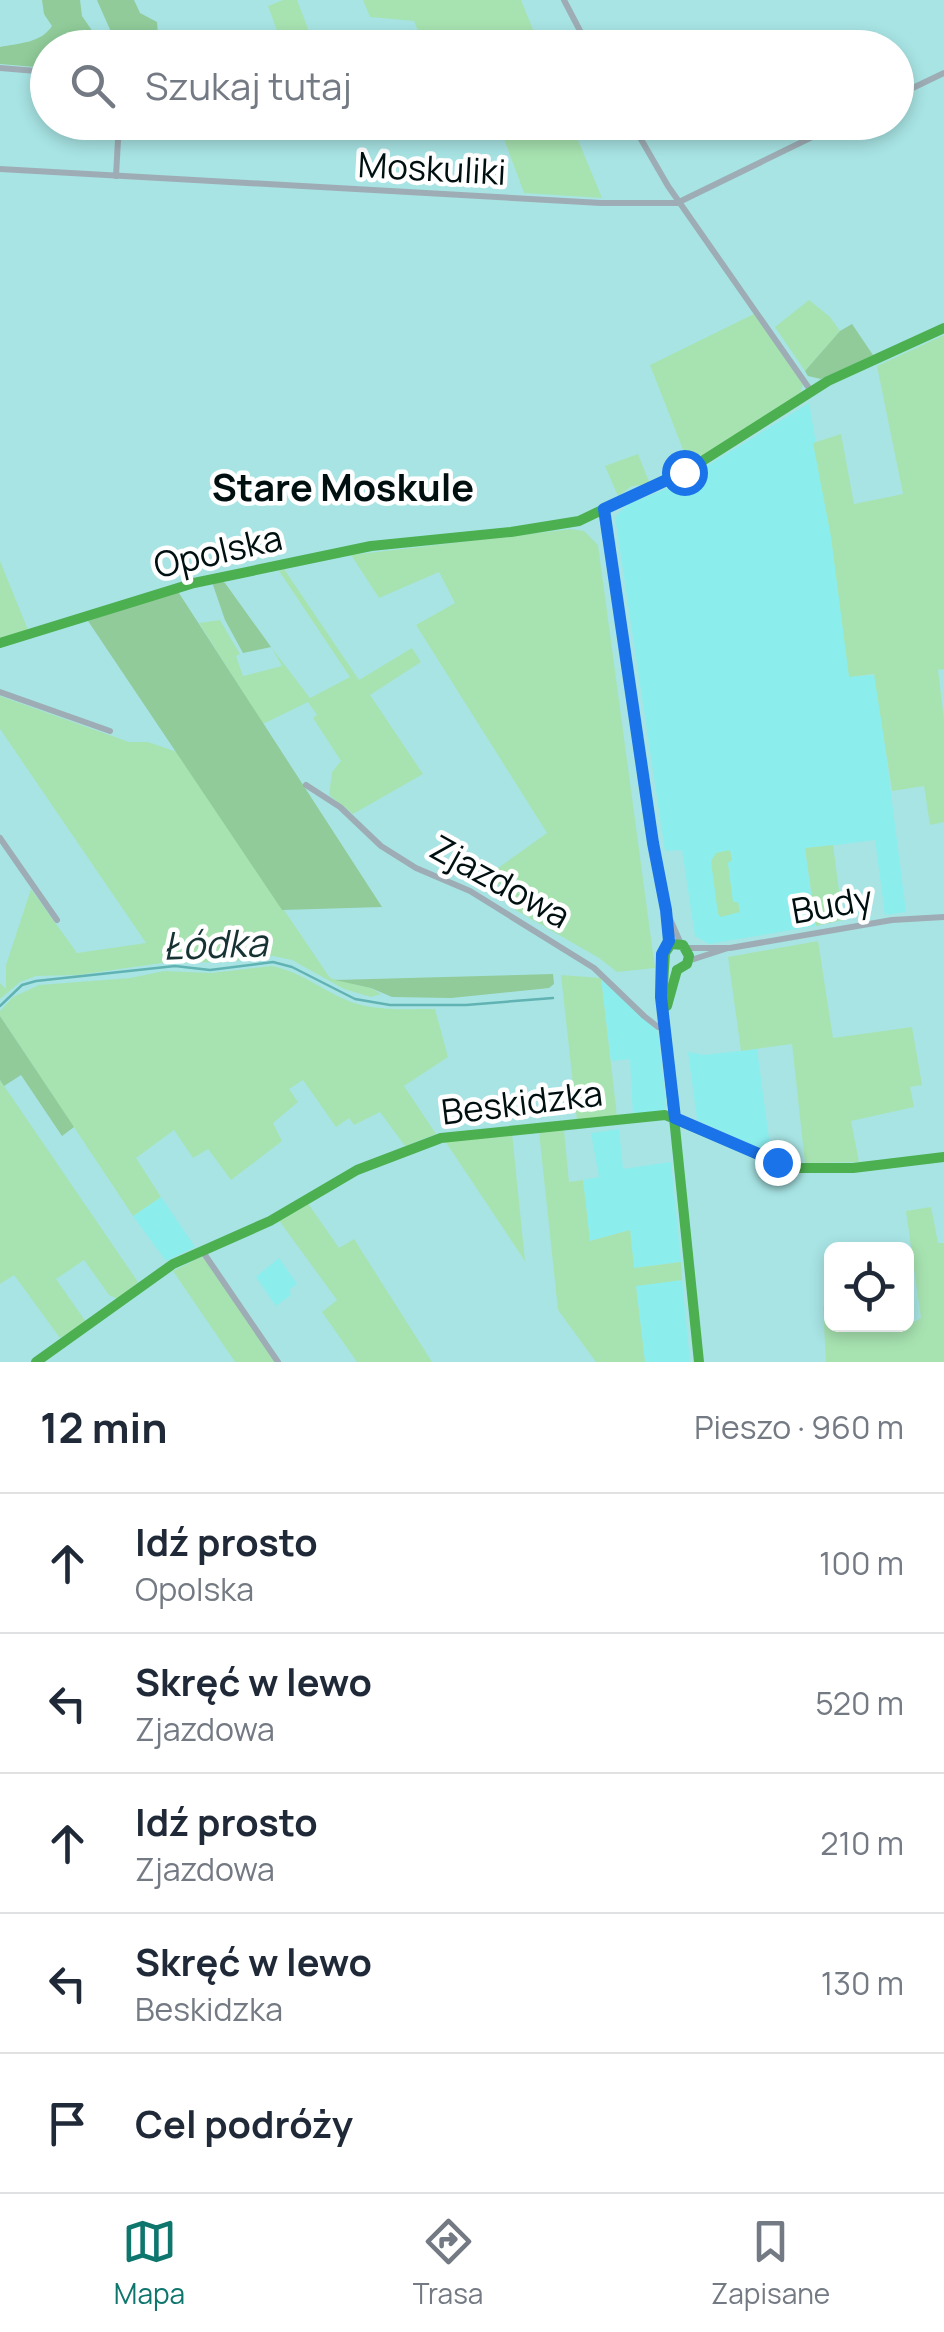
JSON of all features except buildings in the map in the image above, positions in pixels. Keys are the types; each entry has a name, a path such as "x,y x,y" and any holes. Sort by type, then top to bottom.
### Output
{"street":[{"path":"564,0 580,30"},
{"path":"0,68 30,70"},
{"path":"914,87 944,73"},
{"path":"116,176 117,140"},
{"path":"641,140 812,391"},
{"name":"Moskuliki","path":"0,169 602,203 680,202 806,140"},
{"name":"Opolska","path":"0,643 194,583 372,546 571,523 696,465 812,391 944,328"},
{"path":"604,509 666,910 667,946 662,954 661,997 699,1362"},
{"path":"0,692 110,731"},
{"name":"Zjazdowa","path":"306,785 340,808 381,846 416,868 481,897 594,968 644,1016 658,1027 667,1028"},
{"path":"0,838 57,920"},
{"path":"665,1011 677,970 688,962 666,910"},
{"name":"Budy","path":"688,962 730,948 892,920 944,916"},
{"path":"667,946 683,946"},
{"name":"Budy","path":"683,946 730,948"},
{"path":"664,963 677,970"},
{"name":"Beskidzka","path":"36,1362 172,1264 270,1221 356,1170 441,1138 652,1116 675,1118 792,1166 853,1168 944,1157"},
{"path":"202,1251 278,1362"}],"shaded area":[{"path":"809,403 856,676 876,675 906,912 885,915 875,840 805,849 815,926 709,944 695,936 682,850 665,851 615,517 634,498 639,500 676,485"},
{"path":"601,978 658,1031 666,1106 663,1111 633,1115 630,1059 611,1061"},
{"path":"757,1049 771,1153 697,1120 688,1052 704,1055"},
{"path":"619,1129 623,1169 671,1162 681,1262 634,1268 630,1230 590,1241 583,1180 599,1177 591,1133"},
{"path":"161,1197 195,1247 166,1261 133,1216"},
{"path":"279,1258 297,1284 289,1290 291,1295 276,1306 256,1277"},
{"path":"682,1280 690,1362 645,1362 636,1285"}],"green space":[{"path":"42,0 80,0 82,16 92,30 49,30 52,26 44,14"},
{"path":"97,0 134,0 140,13 157,22 158,30 110,30"},
{"path":"297,0 308,30 277,30 268,6"},
{"path":"363,0 521,0 533,30 417,30 414,21 370,17"},
{"path":"30,41 30,67 0,64 0,47"},
{"path":"504,140 578,140 602,198 524,193"},
{"path":"809,300 840,331 805,371 775,327"},
{"path":"756,313 803,384 800,395 689,465 650,365"},
{"path":"852,324 873,355 821,379 808,376 805,371 840,331"},
{"path":"944,335 944,669 938,670 944,720 944,822 930,825 924,786 892,791 874,674 849,677 831,537 813,443 841,434 854,504 903,494 877,366"},
{"path":"638,454 650,484 632,486 618,496 605,466"},
{"path":"571,529 584,531 598,545 655,968 617,972 514,909 491,873 547,833 416,625 455,603 439,572 379,598 351,555"},
{"path":"0,561 28,630 0,638"},
{"path":"284,569 359,680 412,648 421,662 370,695 423,774 353,814 329,795 332,772 341,761 313,718 317,715 308,702 263,724 199,623 220,620 240,654 236,656 243,676 282,666 271,647 310,698 350,677 279,571"},
{"path":"219,580 271,647 243,653 225,620 213,585 212,581"},
{"path":"177,590 382,907 282,910 88,621"},
{"path":"0,696 129,742 148,742 177,752 330,978 381,994 371,997 344,989 292,960 273,956 36,976 20,982 0,999 0,983 6,989 6,965 31,889 77,953 146,943 0,729"},
{"path":"833,845 843,920 816,926 805,848"},
{"path":"730,850 733,902 738,902 740,912 721,917 711,861 716,853"},
{"path":"818,941 833,1038 912,1027 922,1085 910,1087 914,1107 851,1121 859,1162 805,1163 792,1044 741,1051 728,957"},
{"path":"272,966 364,1006 435,1009 448,1057 404,1086 436,1134 405,1146 380,1112 354,1125 349,1118 336,1127 303,1080 289,1089 298,1102 273,1123 282,1141 231,1180 208,1149 193,1158 174,1130 136,1158 161,1197 133,1216 0,1011 13,997 39,985 130,978 164,971 211,973"},
{"path":"553,974 554,984 549,988 451,998 392,997 335,980"},
{"path":"561,975 601,978 617,1116 577,1121"},
{"path":"0,1016 74,1127 62,1136 21,1075 4,1086 0,1080"},
{"path":"0,1080 138,1282 118,1299 109,1295 84,1260 56,1279 86,1322 60,1338 14,1275 0,1284"},
{"path":"564,1130 569,1182 583,1180 590,1241 630,1230 634,1268 681,1262 682,1280 636,1286 645,1362 596,1362 558,1310 539,1132"},
{"path":"512,1133 525,1261 445,1141"},
{"path":"307,1202 339,1248 354,1239 432,1362 357,1362 322,1312 337,1300 279,1219"},
{"path":"931,1207 938,1243 944,1243 944,1362 826,1362 824,1332 914,1332 914,1322 921,1318 914,1242 910,1242 906,1211"},
{"path":"201,1257 277,1362 235,1362 173,1271"}],"waterway":[{"name":"Łódka","path":"0,1006 22,985 36,981 175,966 210,970 273,962 292,967 355,999 390,1005 466,1005 553,998"}],"traffic: fast":[{"path":"0,643 194,583 371,546 579,521 696,465 828,381 944,328"},
{"path":"677,970 687,964 689,956 683,945 671,944 665,953 662,1000 699,1362"},
{"path":"667,1006 677,970"},
{"path":"36,1362 173,1264 270,1221 357,1170 441,1138 665,1115 800,1168 853,1168 944,1157"}],"district":[{"name":"Stare Moskule","path":"343,488"}],"route":[{"path":"684,472 604,509 666,910 669,941 662,954 661,997 675,1118 777,1162"}]}
